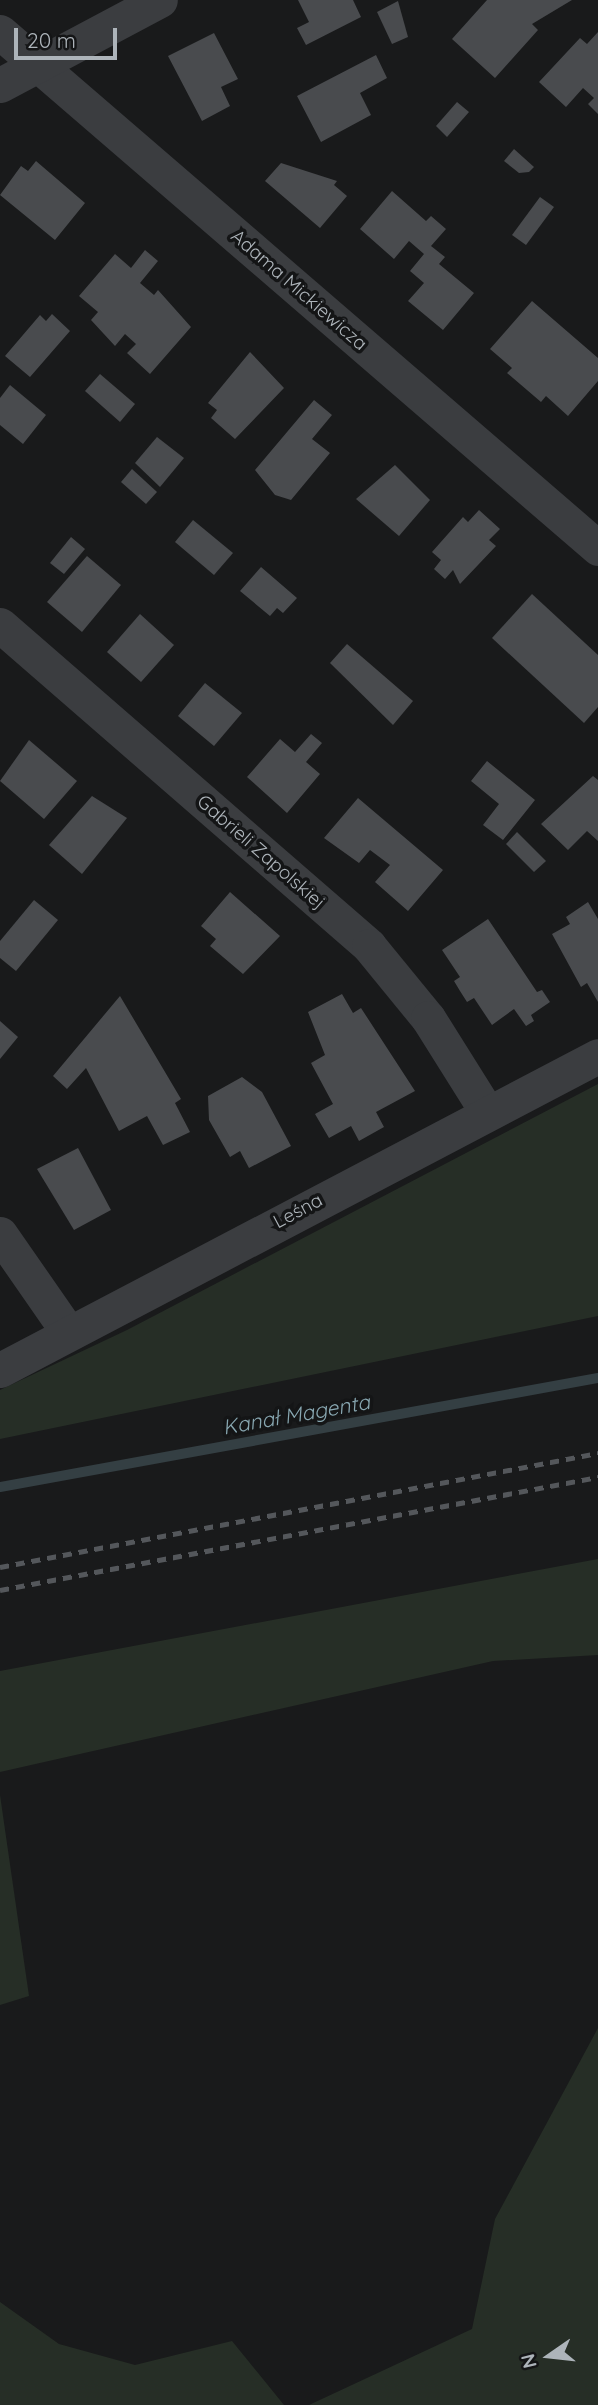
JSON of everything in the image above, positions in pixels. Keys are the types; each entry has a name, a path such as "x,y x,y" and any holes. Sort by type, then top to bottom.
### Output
{"street":[{"path":"0,85 160,0"},
{"name":"Adama Mickiewicza","path":"0,32 598,548"},
{"name":"Gabrieli Zapolskiej","path":"0,625 369,946 428,1018 487,1112"},
{"name":"Leśna","path":"0,1370 598,1056"},
{"path":"0,1234 68,1332"}],"shaded area":[{"path":"598,1084 598,1316 0,1439 0,1390 127,1330"},
{"path":"598,1559 598,1655 493,1661 0,1772 0,1671"},
{"path":"0,1795 29,1996 0,2005"},
{"path":"598,2028 598,2405 309,2405 472,2329 495,2219"},
{"path":"0,2302 59,2344 135,2365 232,2341 284,2405 0,2405"}],"building":[{"path":"298,0 353,0 361,17 306,45 297,28 309,22"},
{"path":"487,0 572,0 532,24 538,30 495,78 452,39"},
{"path":"398,1 408,37 392,44 377,12"},
{"path":"598,32 598,114 588,104 594,98 583,88 566,107 539,82 580,38 587,44"},
{"path":"214,33 238,79 221,87 230,106 202,121 168,56"},
{"path":"376,55 387,78 360,93 371,115 321,142 297,96"},
{"path":"457,102 469,112 447,137 436,126"},
{"path":"514,149 534,167 529,172 519,173 504,161"},
{"path":"36,161 85,203 55,240 0,195 21,166 28,171"},
{"path":"281,163 337,181 334,185 347,196 320,228 265,181"},
{"path":"392,191 426,221 431,216 446,229 431,246 445,257 439,264 474,293 443,330 408,301 424,283 410,271 424,254 409,241 394,259 360,229"},
{"path":"540,197 554,207 526,245 512,235"},
{"path":"145,250 158,261 140,283 154,295 158,290 191,327 150,374 127,353 136,344 125,334 115,346 91,320 98,312 79,296 115,254 131,268"},
{"path":"532,301 598,358 598,381 568,416 546,396 541,402 507,373 512,368 490,349"},
{"path":"52,314 70,331 30,377 5,356 40,315 46,321"},
{"path":"250,352 284,388 235,439 211,418 217,410 208,403"},
{"path":"100,374 135,404 120,422 85,391"},
{"path":"10,385 46,415 23,444 0,425 0,398"},
{"path":"314,400 332,415 312,439 330,453 291,500 275,495 255,470"},
{"path":"157,437 184,458 160,487 135,463"},
{"path":"395,465 430,500 399,536 356,499"},
{"path":"132,469 157,492 146,504 121,482"},
{"path":"479,510 500,529 489,540 496,546 460,584 453,570 445,579 434,569 441,560 432,552 463,517 468,522"},
{"path":"193,520 233,553 214,575 175,542"},
{"path":"71,537 85,549 64,574 50,563"},
{"path":"87,556 121,585 82,632 47,602"},
{"path":"261,567 297,598 283,613 277,608 270,616 240,591"},
{"path":"532,594 598,655 598,707 584,723 492,638"},
{"path":"140,614 174,645 141,682 107,652"},
{"path":"347,644 413,701 393,725 330,663"},
{"path":"205,683 242,713 214,746 178,716"},
{"path":"311,734 322,743 306,762 320,774 287,813 247,777 280,739 295,752"},
{"path":"29,740 77,781 44,819 0,781"},
{"path":"487,761 535,800 503,840 483,825 499,804 471,781"},
{"path":"593,776 598,780 598,841 587,831 568,850 541,824"},
{"path":"92,796 127,818 82,874 49,845"},
{"path":"358,798 443,870 408,911 375,882 390,865 370,850 359,863 324,838"},
{"path":"517,832 546,861 534,872 506,844"},
{"path":"230,892 280,936 243,974 210,946 216,939 201,926"},
{"path":"34,900 58,920 16,971 0,958 0,941"},
{"path":"588,902 598,919 598,1002 587,983 581,987 552,934 570,924 566,917"},
{"path":"488,919 537,992 542,990 550,1002 531,1015 534,1021 526,1026 514,1009 492,1025 474,998 467,1002 454,981 460,977 442,950"},
{"path":"342,994 353,1013 361,1008 415,1091 376,1112 384,1127 359,1141 351,1126 329,1138 315,1114 333,1104 311,1063 325,1055 308,1012"},
{"path":"120,996 181,1099 175,1103 190,1132 163,1145 147,1116 119,1131 86,1068 67,1089 53,1076"},
{"path":"0,1021 18,1037 0,1059"},
{"path":"242,1077 262,1092 291,1146 249,1168 240,1151 230,1157 209,1120 208,1096"},
{"path":"78,1148 111,1210 74,1230 37,1169"}],"waterway":[{"name":"Kanał Magenta","path":"0,1487 598,1378"}],"railway":[{"path":"0,1567 598,1453"},
{"path":"0,1590 598,1477"}]}
